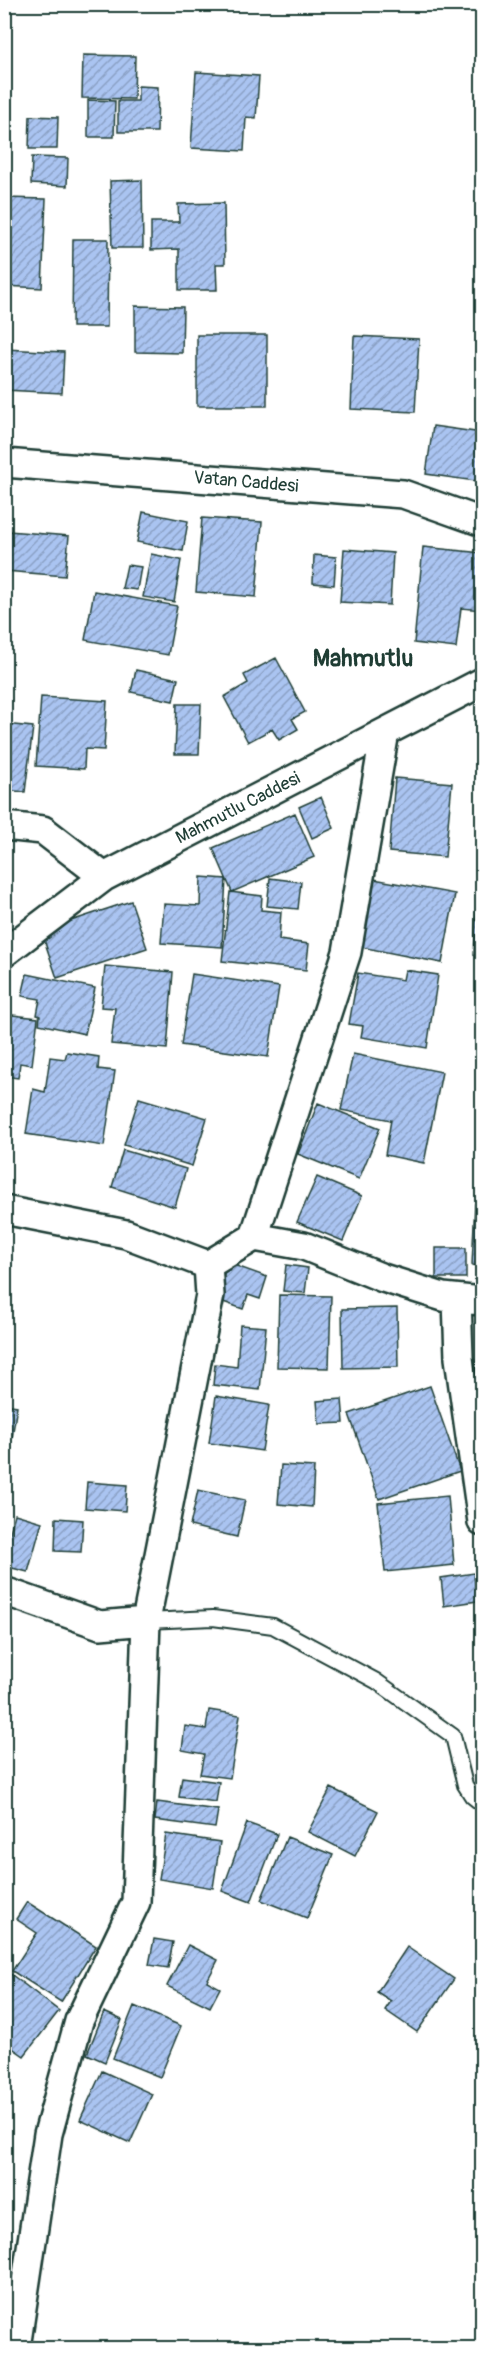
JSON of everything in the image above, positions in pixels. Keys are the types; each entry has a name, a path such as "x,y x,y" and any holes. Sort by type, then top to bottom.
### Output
{"street":[{"name":"Vatan Caddesi","path":"4,463 403,494 483,522"},
{"name":"Mahmutlu Caddesi","path":"4,953 104,877 483,682"},
{"path":"208,1265 254,1237 347,952 385,732"},
{"path":"4,826 44,830 104,877"},
{"path":"4,1210 126,1234 208,1265"},
{"path":"254,1237 304,1246 383,1278 443,1297 470,1300 459,1358 482,1522"},
{"path":"15,2349 48,2134 79,2021 136,1902 146,1621 210,1295 208,1265"},
{"path":"4,1591 100,1625 146,1621"}],"lane":[{"path":"146,1621 213,1618 273,1626 366,1675 453,1736 465,1785 472,1796 483,1804"}],"building":[{"path":"83,55 135,56 134,99 82,98"},
{"path":"196,72 259,76 256,118 246,117 244,151 191,148"},
{"path":"138,86 158,87 157,132 118,132 118,101 138,101"},
{"path":"88,100 115,101 114,137 88,137"},
{"path":"30,116 58,117 57,149 29,149"},
{"path":"32,157 68,158 67,186 31,184"},
{"path":"142,180 143,248 112,248 110,181"},
{"path":"4,198 46,199 42,288 4,286"},
{"path":"224,203 225,264 216,264 217,290 179,290 179,249 151,250 151,222 179,222 178,204"},
{"path":"73,239 108,239 107,327 72,327"},
{"path":"135,306 183,307 182,353 135,352"},
{"path":"197,335 267,335 267,406 197,406"},
{"path":"354,336 419,339 415,412 351,409"},
{"path":"4,349 64,352 62,393 4,390"},
{"path":"433,426 482,433 482,482 426,474"},
{"path":"143,512 188,521 183,551 137,542"},
{"path":"202,518 262,522 256,597 196,592"},
{"path":"8,531 69,536 65,576 5,571"},
{"path":"423,547 482,553 482,610 461,608 456,648 414,643"},
{"path":"344,549 393,553 390,605 340,602"},
{"path":"151,554 181,560 174,602 143,597"},
{"path":"314,555 336,557 334,585 313,583"},
{"path":"127,565 141,567 137,590 122,588"},
{"path":"94,591 177,606 168,655 85,640"},
{"path":"276,658 305,712 292,719 298,729 279,740 272,729 248,742 224,697 248,683 244,675"},
{"path":"136,670 178,679 173,701 131,692"},
{"path":"41,697 107,701 104,750 85,749 84,769 36,766"},
{"path":"177,704 201,704 199,754 175,754"},
{"path":"4,724 33,727 25,792 4,790"},
{"path":"395,778 452,783 445,857 389,852"},
{"path":"321,797 334,828 312,838 299,807"},
{"path":"295,813 314,857 232,892 213,848"},
{"path":"201,877 226,879 222,947 161,943 164,904 200,906"},
{"path":"270,878 301,882 298,909 267,906"},
{"path":"374,879 455,894 442,963 361,947"},
{"path":"478,880 482,881 482,956 474,955"},
{"path":"230,892 262,896 261,910 281,912 279,940 309,944 306,970 222,961"},
{"path":"131,901 147,948 57,978 41,931"},
{"path":"105,966 173,972 167,1049 111,1044 115,1008 101,1007"},
{"path":"405,970 438,975 427,1048 361,1037 363,1026 349,1024 358,973 403,980"},
{"path":"27,974 95,988 85,1034 39,1024 40,1016 37,1015 40,999 22,996"},
{"path":"192,974 279,987 268,1057 181,1045"},
{"path":"4,1014 38,1018 32,1065 20,1063 18,1078 4,1076"},
{"path":"67,1052 99,1057 98,1069 115,1071 104,1146 26,1134 33,1089 45,1092 50,1057 65,1059"},
{"path":"353,1054 442,1072 424,1163 385,1155 391,1120 341,1110"},
{"path":"139,1098 207,1118 192,1166 124,1145"},
{"path":"318,1103 380,1128 359,1179 298,1154"},
{"path":"123,1150 186,1169 175,1207 112,1187"},
{"path":"317,1177 362,1196 343,1241 297,1222"},
{"path":"475,1204 482,1204 482,1266 472,1265"},
{"path":"436,1248 466,1248 466,1278 436,1278"},
{"path":"228,1263 267,1277 260,1299 248,1295 243,1309 215,1299"},
{"path":"286,1265 308,1268 305,1293 283,1291"},
{"path":"279,1295 331,1296 329,1368 277,1367"},
{"path":"397,1308 398,1367 343,1368 342,1309"},
{"path":"240,1325 266,1327 260,1390 213,1385 215,1364 237,1367"},
{"path":"482,1369 482,1401 471,1402 468,1370"},
{"path":"430,1386 460,1471 379,1499 349,1414"},
{"path":"216,1396 269,1405 262,1451 209,1443"},
{"path":"342,1399 344,1423 319,1424 317,1401"},
{"path":"4,1404 17,1406 12,1438 4,1436"},
{"path":"281,1465 314,1467 312,1507 278,1504"},
{"path":"87,1482 127,1485 125,1511 85,1508"},
{"path":"198,1490 245,1500 237,1537 190,1526"},
{"path":"448,1496 454,1565 385,1572 378,1503"},
{"path":"15,1514 42,1522 28,1572 4,1566 4,1554"},
{"path":"56,1518 83,1520 81,1552 55,1551"},
{"path":"474,1573 477,1601 444,1606 441,1578"},
{"path":"209,1710 240,1715 230,1778 200,1774 204,1754 182,1750 185,1726 206,1729"},
{"path":"182,1777 219,1782 216,1802 179,1797"},
{"path":"331,1788 378,1811 355,1856 308,1832"},
{"path":"157,1802 218,1810 215,1828 155,1820"},
{"path":"247,1823 277,1834 251,1902 222,1891"},
{"path":"166,1834 220,1842 213,1888 159,1879"},
{"path":"287,1837 333,1855 307,1918 261,1900"},
{"path":"27,1902 96,1946 61,2002 12,1971 37,1933 16,1919"},
{"path":"154,1939 173,1942 168,1968 149,1965"},
{"path":"188,1945 218,1960 207,1981 220,1988 210,2007 167,1986"},
{"path":"407,1947 454,1979 417,2032 385,2010 391,2001 377,1992"},
{"path":"8,1972 59,2011 24,2056 4,2042 4,1977"},
{"path":"134,2006 181,2026 160,2077 113,2058"},
{"path":"104,2012 122,2020 105,2062 87,2054"},
{"path":"102,2071 152,2094 130,2143 80,2120"}],"district":[{"name":"Mahmutlu","path":"363,658"}]}
